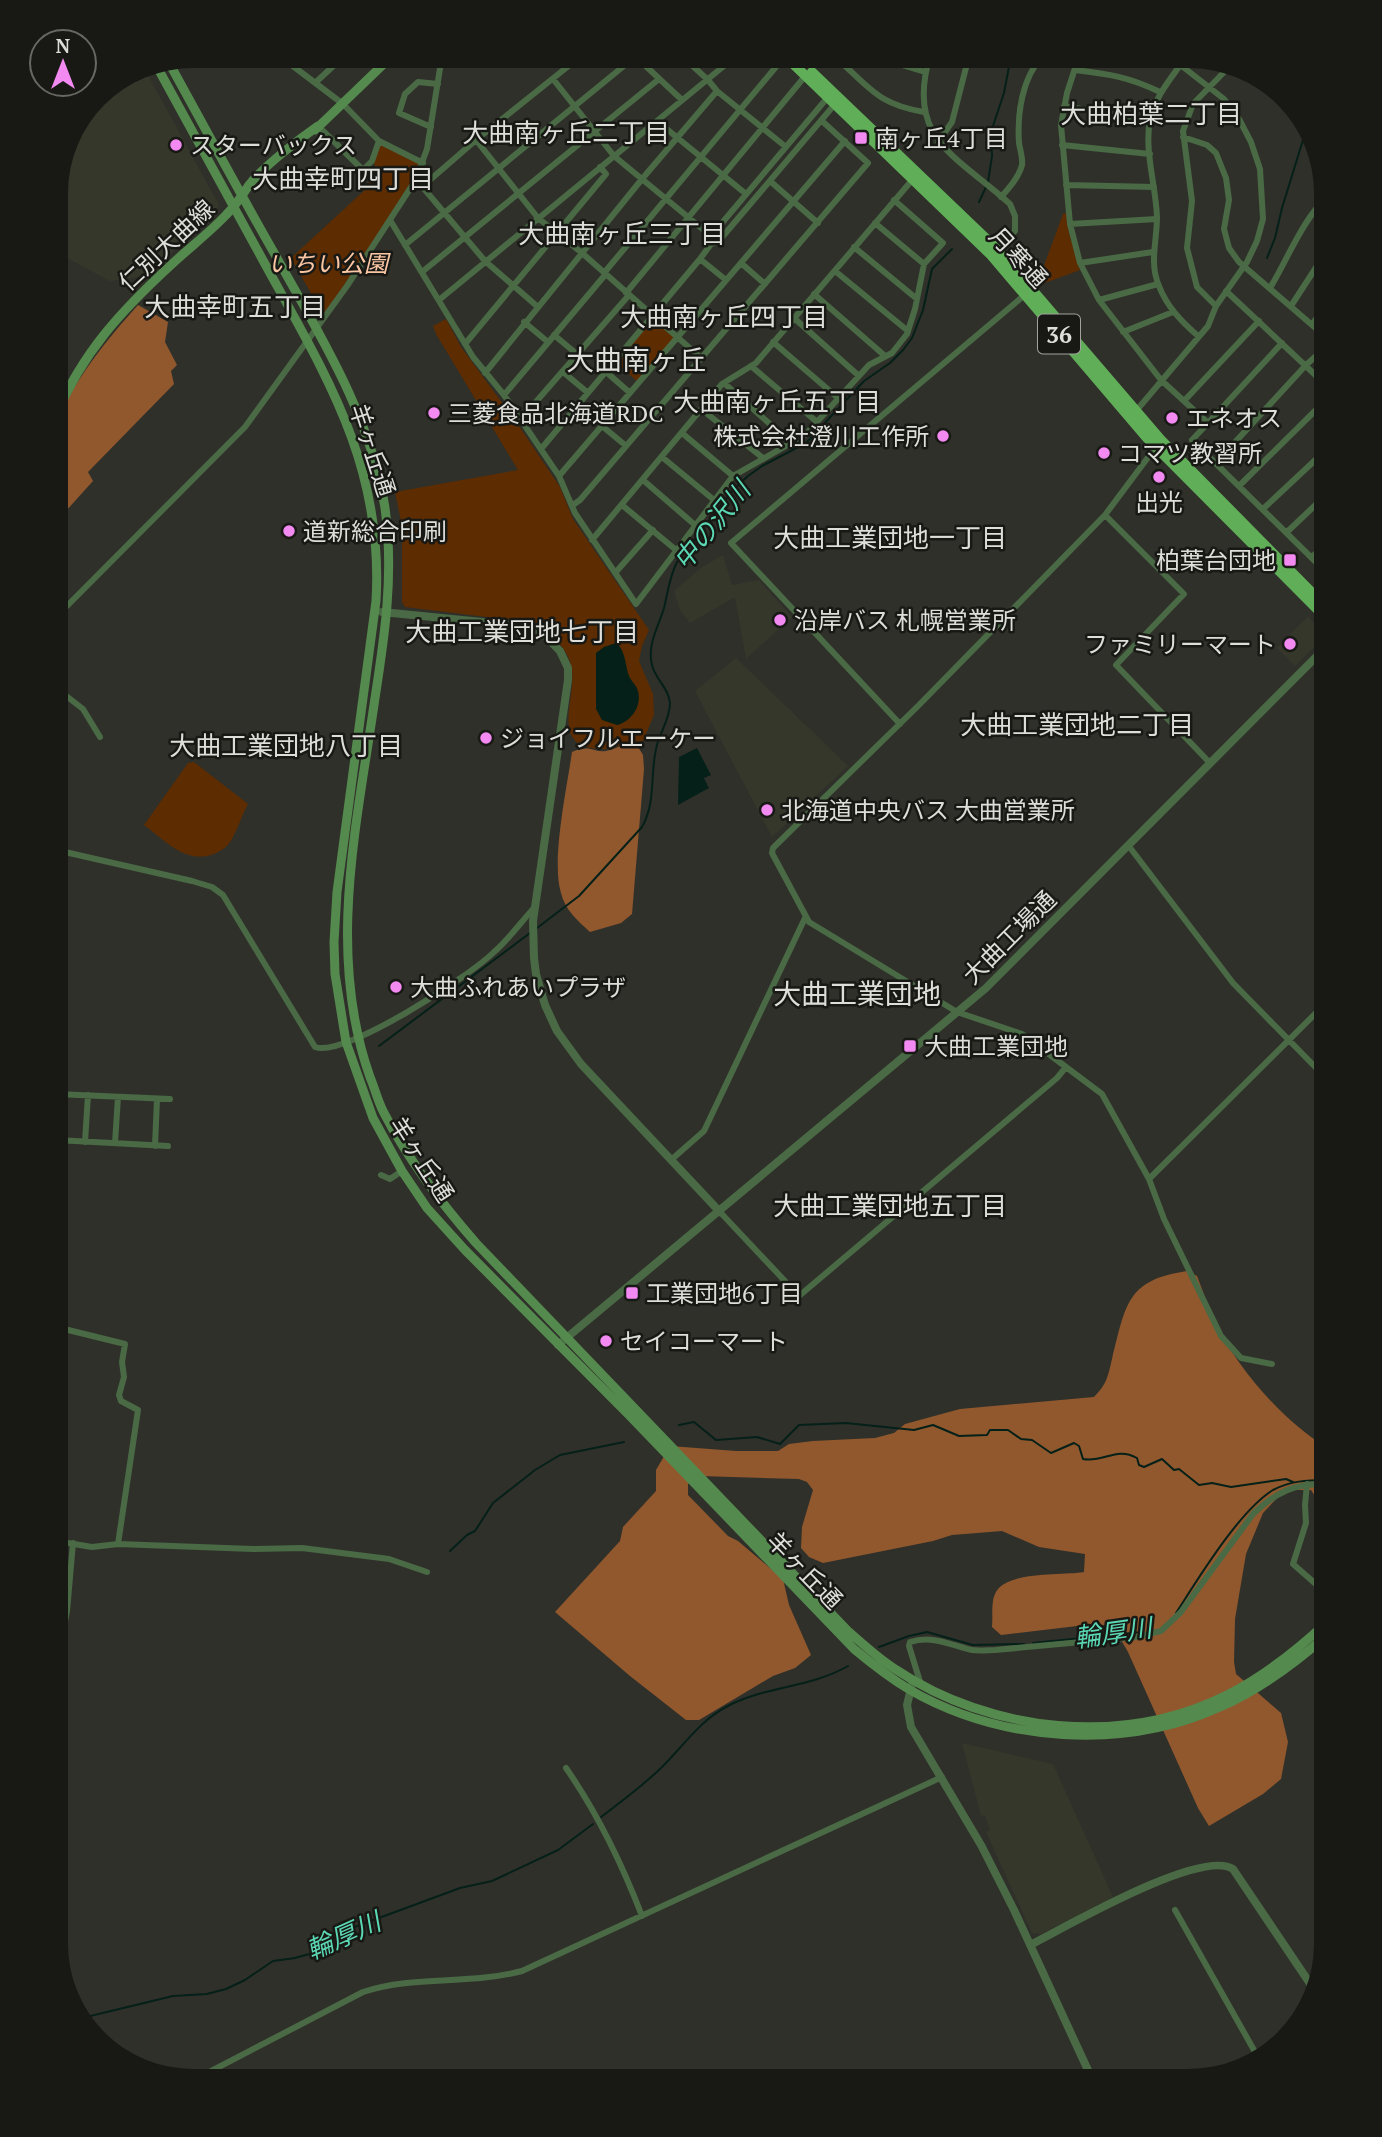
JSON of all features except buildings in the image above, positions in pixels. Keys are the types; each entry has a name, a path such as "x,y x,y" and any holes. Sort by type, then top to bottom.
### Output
{"highway":[{"name":"月寒通","path":"799,69 917,176"},
{"name":"月寒通","path":"808,69 994,253 1158,443 1313,601"}],"main road":[{"name":"仁別大曲線","path":"69,385 91,350 120,314 234,206 250,184 318,126 378,69"},
{"name":"羊ヶ丘通","path":"174,70 316,329 356,410 373,455 384,503 390,583 346,924 350,998 358,1036 382,1110 424,1180 476,1243 849,1632 946,1707 1005,1726 1074,1735 1124,1732 1172,1723 1220,1707 1276,1677 1314,1646"},
{"name":"羊ヶ丘通","path":"160,72 307,341 344,416 367,482 377,554 375,612 337,892 334,942 337,993 346,1042 373,1118 402,1171 427,1208 854,1648 877,1668 981,1711 1034,1723 1074,1727 1125,1724 1190,1710 1227,1695 1285,1659 1314,1634"}],"street":[{"path":"296,69 342,104 379,141 423,163"},
{"path":"315,83 330,69"},
{"path":"69,604 245,427 347,286 415,181 423,163 440,69"},
{"path":"423,186 565,69"},
{"path":"405,245 620,69"},
{"path":"649,69 682,100"},
{"path":"696,69 716,91 786,147"},
{"path":"439,300 721,69"},
{"path":"504,395 773,69"},
{"path":"849,69 891,105 924,112"},
{"path":"915,69 925,72"},
{"path":"926,69 922,85 924,112 937,142 1010,204 1015,216 1015,232 994,253"},
{"path":"937,142 953,122 966,69"},
{"path":"999,194 1013,183 1022,165 1019,124 1028,78 1034,69"},
{"path":"1177,69 1160,92 1150,121 1150,153 1157,219 1153,252 1158,284 1173,312 1198,336"},
{"path":"1132,414 1208,326 1216,306 1244,266 1257,241 1263,219 1260,169 1251,142 1224,99 1187,69"},
{"path":"1160,92 1127,78 1075,70 1063,106 1062,145 1070,225 1080,263 1099,300 1161,380 1208,423"},
{"path":"1216,306 1197,287 1187,248 1192,201 1183,137 1193,104 1222,73"},
{"path":"521,419 578,355 687,216 806,75"},
{"path":"553,79 614,156 687,216 711,240 718,242 822,121 831,100"},
{"path":"422,272 659,79"},
{"path":"430,127 399,113 405,94 418,82 438,84"},
{"path":"485,373 524,322 716,91"},
{"path":"541,449 700,259 746,194 831,100"},
{"path":"1063,106 1150,121"},
{"path":"657,121 746,194"},
{"path":"573,505 868,163 822,121"},
{"path":"318,126 363,170 372,162 379,141"},
{"path":"1183,137 1207,145 1216,153 1226,178 1229,200 1224,229 1228,248 1244,266 1312,325 1314,322"},
{"path":"476,140 538,218 582,253 701,358"},
{"path":"559,476 845,141"},
{"path":"1062,145 1150,153"},
{"path":"465,344 606,174 600,167"},
{"path":"592,540 724,383 751,366 917,176"},
{"path":"415,181 423,186 485,261 538,307"},
{"path":"770,181 818,223"},
{"path":"1066,185 1154,187"},
{"path":"390,220 465,344 504,395 559,476 592,540 636,604 733,476 804,435 869,365 892,353 908,331 924,264 943,243 894,200"},
{"path":"1270,288 1314,212"},
{"path":"1070,225 1157,219"},
{"path":"875,223 924,264"},
{"path":"854,247 917,299"},
{"path":"1080,263 1153,252"},
{"path":"700,259 726,280"},
{"path":"741,263 765,284"},
{"path":"835,271 908,331"},
{"path":"1291,306 1314,271"},
{"path":"1099,300 1158,284"},
{"path":"900,724 731,543 1029,291"},
{"path":"1226,291 1314,373"},
{"path":"814,294 885,356"},
{"path":"1124,332 1173,312"},
{"path":"794,317 859,376"},
{"path":"1184,401 1259,321"},
{"path":"524,322 548,342"},
{"path":"554,335 578,355"},
{"path":"773,342 838,398"},
{"path":"1282,343 1192,440 1314,560"},
{"path":"1216,463 1314,358"},
{"path":"751,366 817,422"},
{"path":"605,371 629,392"},
{"path":"563,372 587,392"},
{"path":"724,383 790,442"},
{"path":"701,409 763,458"},
{"path":"1239,485 1314,412"},
{"path":"602,426 625,445"},
{"path":"682,433 733,476"},
{"path":"1158,443 1105,515 900,724 773,848 772,853 805,918 957,1012 1022,1034 1102,1094 1149,1179 1164,1219 1221,1336 1241,1358 1272,1364"},
{"path":"662,457 714,500"},
{"path":"1263,509 1314,461"},
{"path":"643,480 695,525"},
{"path":"622,505 676,550"},
{"path":"1286,532 1314,506"},
{"path":"1105,515 1184,594 1115,665 1210,763"},
{"path":"615,573 653,530"},
{"path":"375,612 513,625 544,635 560,651 568,668 568,680 533,921 534,958 545,1005 557,1031 582,1064 799,1296 1057,1078 1066,1067"},
{"name":"大曲工場通","path":"558,1345 986,988 1314,659"},
{"path":"69,698 83,709 100,737"},
{"path":"1128,845 1233,983 1314,1066"},
{"path":"69,853 212,887 223,895 315,1047 322,1049 346,1042 441,993 493,953 534,908"},
{"path":"671,1160 704,1131 805,918"},
{"path":"1149,1179 1314,1015"},
{"path":"68,1095 170,1099"},
{"path":"85,1142 88,1096"},
{"path":"115,1143 118,1097"},
{"path":"155,1146 157,1099"},
{"path":"68,1141 168,1146"},
{"path":"381,1175 390,1179 402,1171"},
{"path":"68,1330 125,1343 122,1362 124,1377 119,1395 121,1401 138,1410 118,1544"},
{"path":"1307,1483 1306,1523 1293,1564 1314,1582"},
{"path":"1087,2069 981,1845 908,1718 907,1705 915,1685 910,1642 918,1639 942,1640 975,1650 996,1650 1136,1637 1161,1630 1181,1612 1253,1514 1285,1489 1314,1483"},
{"path":"68,1542 92,1547 118,1544 324,1550 389,1559 427,1572"},
{"path":"68,1590 73,1543"},
{"path":"566,1768 583,1793 621,1863 642,1916"},
{"path":"217,2068 363,1992 382,1986 486,1978 522,1971 942,1777"},
{"path":"1030,1945 1155,1882 1223,1865 1233,1869 1308,1981"},
{"path":"1175,1910 1254,2050"}],"shaded area":[{"path":"149,77 219,205 218,211 146,276 110,281 69,259 69,177 78,145 99,111 124,89"},
{"path":"138,305 168,322 165,342 177,365 171,371 174,384 88,472 93,481 69,508 69,397"},
{"path":"723,555 732,585 759,580 792,617 746,659 735,597 690,623 680,610 674,591 702,567"},
{"path":"1308,616 1314,623 1314,647 1295,666 1277,648"},
{"path":"616,643 623,653 629,676 639,697 634,712 627,720 617,725 602,720 596,709 596,653"},
{"path":"736,658 848,766 772,837 695,691"},
{"path":"635,742 643,755 644,769 632,914 621,923 590,932 572,915 561,893 558,879 561,824 572,752 583,749 606,751"},
{"path":"697,748 711,775 704,778 709,788 678,805 679,757"},
{"path":"1187,1271 1197,1276 1224,1340 1248,1375 1278,1408 1314,1439 1314,1495 1311,1490 1289,1490 1280,1495 1263,1513 1246,1554 1235,1619 1236,1674 1281,1713 1288,1742 1281,1779 1263,1794 1209,1826 1198,1808 1128,1652 1113,1626 1094,1624 1001,1635 992,1627 994,1597 1001,1586 1022,1578 1084,1572 1085,1554 1039,1547 1002,1531 952,1535 823,1563 809,1557 801,1548 802,1527 813,1490 807,1482 799,1479 700,1476 688,1484 688,1495 728,1536 738,1541 783,1579 789,1605 811,1655 795,1668 773,1676 699,1720 686,1720 555,1612 620,1541 623,1527 656,1491 656,1470 670,1446 778,1451 789,1444 875,1438 894,1433 905,1424 960,1409 1094,1397 1106,1380 1121,1324 1132,1298 1152,1281"},
{"path":"962,1743 1053,1764 1113,1897 1041,1934 1032,1933 986,1832 990,1830 985,1815 981,1816"}],"green space":[{"name":"いちい公園","path":"379,141 423,163 325,318 291,258 367,188"},
{"path":"1066,213 1080,270 1042,284 1042,271 1063,214"},
{"path":"652,316 677,337 638,382 614,361"},
{"path":"446,319 461,347 560,487 573,519 649,630 639,661 653,694 654,715 643,741 602,749 585,746 575,740 568,719 571,665 558,642 537,625 517,620 405,607 402,602 402,526 395,492 518,470 436,334 433,326"},
{"path":"194,762 248,804 229,844 219,852 205,856 177,850 144,825 188,763"}],"waterway":[{"name":"中の沢川","path":"988,182 992,156 991,132 1009,69"},
{"path":"1267,258 1302,142"},
{"name":"中の沢川","path":"979,202 986,187"},
{"name":"中の沢川","path":"537,928 579,896 642,827 646,818 656,749 670,703 654,670 651,650 677,562 733,490 762,466 806,443 864,381 903,350 912,338 923,310 932,269 952,249"},
{"name":"中の沢川","path":"379,1046 530,933"},
{"path":"679,1425 694,1422 716,1440 757,1437 780,1444 799,1425 846,1423 914,1430 933,1425 959,1436 987,1435 990,1430 1008,1430 1021,1439 1032,1440 1051,1453 1074,1443 1079,1446 1083,1459 1123,1454 1137,1458 1139,1465 1144,1467 1162,1459 1174,1470 1179,1469 1199,1485 1212,1483 1231,1487 1286,1479 1293,1482"},
{"path":"450,1551 475,1531 493,1503 535,1470 560,1455 624,1442"},
{"name":"輪厚川","path":"1176,1613 1233,1529 1260,1500 1273,1490 1286,1485 1314,1481"},
{"name":"輪厚川","path":"879,1647 927,1632 973,1645 1024,1644"},
{"name":"輪厚川","path":"1033,1643 1142,1632"},
{"name":"輪厚川","path":"601,1817 656,1773 700,1726 717,1712 741,1700 818,1679 848,1666"},
{"name":"輪厚川","path":"91,2016 173,1996 207,1994 226,1989 273,1961 313,1953 341,1932 460,1888 492,1881 558,1850 593,1824"}],"place":[{"name":"南ヶ丘4丁目","path":"861,138"},
{"name":"スターバックス","path":"176,145"},
{"name":"三菱食品北海道RDC","path":"434,413"},
{"name":"エネオス","path":"1172,418"},
{"name":"株式会社澄川工作所","path":"943,436"},
{"name":"コマツ教習所","path":"1104,453"},
{"name":"出光","path":"1159,477"},
{"name":"道新総合印刷","path":"289,531"},
{"name":"柏葉台団地","path":"1290,560"},
{"name":"沿岸バス 札幌営業所","path":"780,620"},
{"name":"ファミリーマート","path":"1290,644"},
{"name":"ジョイフルエーケー","path":"486,738"},
{"name":"北海道中央バス 大曲営業所","path":"767,810"},
{"name":"大曲ふれあいプラザ","path":"396,987"},
{"name":"大曲工業団地","path":"910,1046"},
{"name":"工業団地6丁目","path":"632,1293"},
{"name":"セイコーマート","path":"606,1341"}],"district":[{"name":"大曲柏葉二丁目","path":"1151,113"},
{"name":"大曲南ヶ丘二丁目","path":"566,132"},
{"name":"大曲幸町四丁目","path":"343,178"},
{"name":"大曲南ヶ丘三丁目","path":"622,233"},
{"name":"大曲幸町五丁目","path":"235,306"},
{"name":"大曲南ヶ丘四丁目","path":"724,316"},
{"name":"大曲南ヶ丘","path":"636,359"},
{"name":"大曲南ヶ丘五丁目","path":"777,401"},
{"name":"大曲工業団地一丁目","path":"890,537"},
{"name":"大曲工業団地七丁目","path":"522,631"},
{"name":"大曲工業団地二丁目","path":"1077,724"},
{"name":"大曲工業団地八丁目","path":"286,745"},
{"name":"大曲工業団地","path":"857,993"},
{"name":"大曲工業団地五丁目","path":"890,1205"}]}
